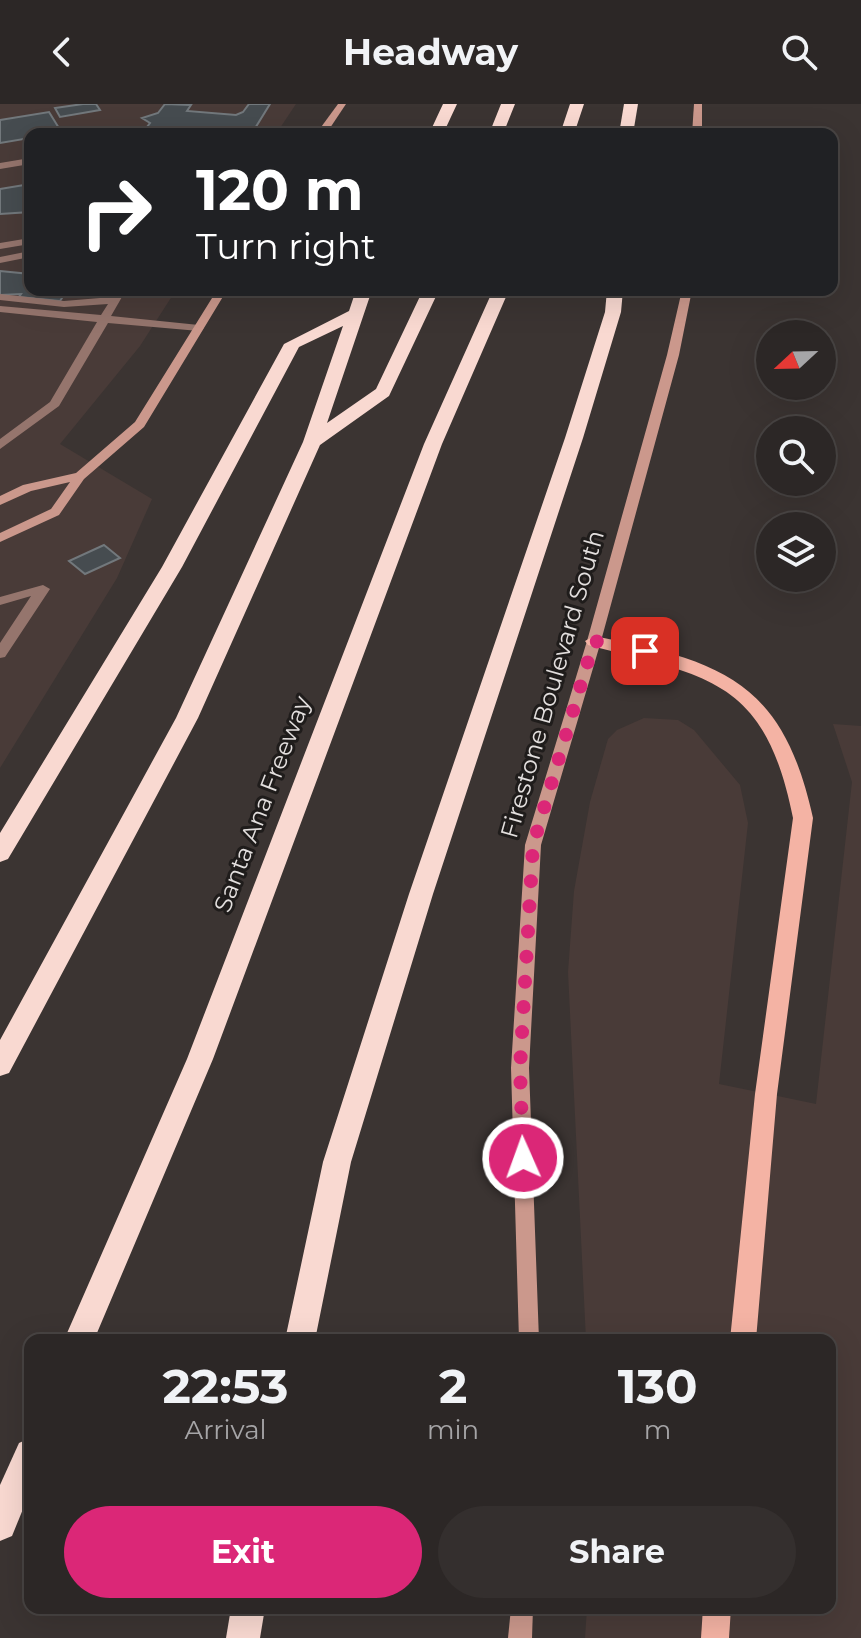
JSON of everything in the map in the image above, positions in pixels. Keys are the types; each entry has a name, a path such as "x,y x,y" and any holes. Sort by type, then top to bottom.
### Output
{"highway":[{"path":"439,128 450,104"},
{"path":"498,128 508,104"},
{"path":"569,128 577,104"},
{"path":"627,128 631,104"},
{"path":"0,1065 187,718 312,442 362,296"},
{"path":"312,442 383,392 428,296"},
{"name":"Santa Ana Freeway","path":"82,1334 200,1059 433,444 498,296"},
{"path":"301,1334 337,1162 421,894 574,438 613,312 614,296"},
{"path":"0,853 172,567 292,344 354,315"},
{"path":"0,1524 24,1468"},
{"path":"243,1638 247,1614"}],"main road":[{"path":"594,641 671,658 713,675 750,700 782,738 798,780 803,818 766,1094 744,1334"},
{"path":"715,1638 717,1614"}],"street":[{"path":"325,128 342,104"},
{"path":"697,128 698,104"},
{"path":"0,538 55,512 80,476 140,424 218,296"},
{"name":"Firestone Boulevard South","path":"529,1334 520,1068 533,845 594,641 673,355 686,296"},
{"path":"0,501 27,488 80,476"},
{"path":"520,1638 522,1614"}],"lane":[{"path":"0,166 24,162"},
{"path":"0,246 24,242"},
{"path":"0,260 24,255"},
{"path":"0,297 64,304 112,296"},
{"path":"0,445 55,404 117,296"},
{"path":"0,309 199,328"},
{"path":"0,601 43,589 1,652"}],"shaded area":[{"path":"0,104 296,104 280,128 24,128 24,296 172,296 140,346 60,444 152,499 117,578 0,768"},
{"path":"644,718 678,720 694,730 740,785 748,823 719,1084 816,1104 852,782 833,724 861,726 861,1638 585,1638 587,1614 836,1614 836,1334 586,1334 568,972 574,891 590,802 608,739 617,730"}],"building":[{"path":"96,104 100,110 60,117 55,108"},
{"path":"165,104 191,105 187,111 236,115 249,104 270,104 255,128 147,127 150,123 142,118 158,113"},
{"path":"49,112 59,128 24,128 24,139 0,143 0,120"},
{"path":"24,185 24,212 0,214 0,189"},
{"path":"0,271 24,273 24,296 63,296 60,301 19,297 21,294 0,295"},
{"path":"104,545 120,558 85,574 69,561"}],"route":[{"path":"523,1158 520,1068 533,845 594,641 645,651"}]}
